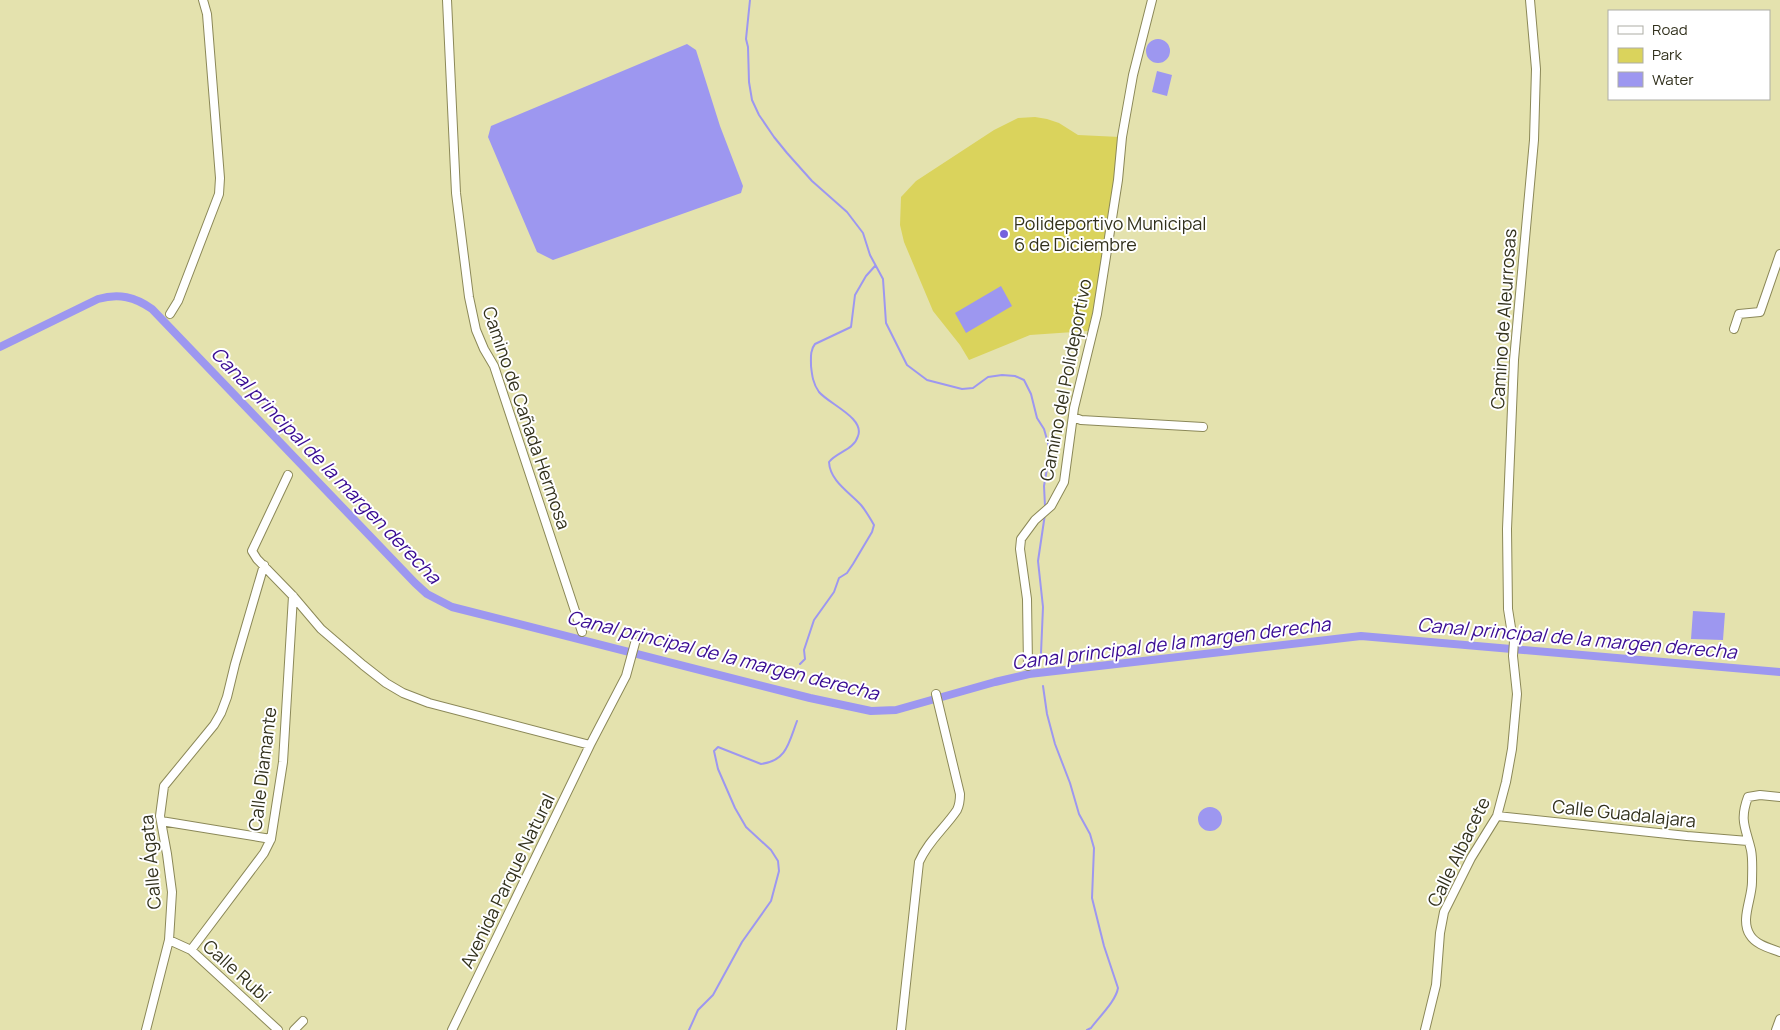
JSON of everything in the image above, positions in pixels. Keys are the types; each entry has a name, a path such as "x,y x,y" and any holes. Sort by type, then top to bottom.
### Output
{"street":[{"path":"170,314 178,301 219,194 220,178 207,14 203,0"},
{"name":"Camino de Cañada Hermosa","path":"447,0 456,193 469,297 476,330 494,366 582,632"},
{"name":"Camino del Polideportivo","path":"1028,666 1026,600 1020,544 1021,539 1030,526 1051,506 1064,482 1073,418 1097,314 1118,180 1122,137 1134,74 1152,0"},
{"name":"Camino de Aleurrosas","path":"1513,656 1514,642 1508,609 1507,528 1514,360 1534,140 1536,68 1530,0"},
{"path":"1734,329 1739,314 1760,312 1780,254"},
{"path":"1073,418 1203,427"},
{"path":"288,475 252,551 321,629 386,683 403,693 429,702 590,745"},
{"name":"Calle Ágata","path":"146,1030 170,940 172,892 160,822 164,786 214,726 227,697 264,565"},
{"name":"Calle Diamante","path":"191,950 264,853 271,839 283,762 293,596"},
{"name":"Avenida Parque Natural","path":"452,1030 590,745 626,676 635,645"},
{"name":"Calle Albacete","path":"1425,1030 1436,985 1440,933 1444,912 1471,858 1497,816 1506,782 1512,749 1517,694 1513,656"},
{"path":"901,1030 919,862 924,852 958,808 960,794 936,694"},
{"path":"1780,797 1760,794 1748,798 1744,807 1743,823 1752,852 1752,885 1746,924 1750,936 1758,943 1780,952"},
{"name":"Calle Guadalajara","path":"1497,816 1748,841"},
{"path":"160,822 271,839"},
{"name":"Calle Rubí","path":"170,940 191,950 278,1030"},
{"path":"1776,1030 1780,1020"},
{"path":"294,1030 303,1021"}],"green space":[{"name":"Polideportivo Municipal 6 de Diciembre","path":"1035,117 1059,123 1078,135 1120,137 1099,287 1088,331 1030,335 969,360 960,345 933,311 904,242 900,225 901,197 916,181 994,130 1018,118"}],"water":[{"path":"1158,39 1166,43 1170,51 1166,59 1158,63 1150,59 1146,51 1150,43"},
{"path":"687,44 696,50 720,126 743,186 741,193 553,260 537,252 488,137 491,126"},
{"path":"1157,71 1172,75 1167,96 1152,92"},
{"path":"1001,286 1012,306 966,333 955,313"},
{"path":"1693,611 1725,613 1723,640 1691,639"},
{"path":"1210,807 1219,810 1222,819 1219,828 1210,831 1201,828 1198,819 1201,810"}],"waterway":[{"path":"750,0 746,39 749,82 752,100 759,115 787,153 812,181 847,212 863,233 870,255 883,279 886,323 907,365 927,380 962,389 973,388 988,377 1015,376 1024,380 1031,394 1037,418 1044,429 1048,443 1049,457 1044,486 1045,506"},
{"path":"800,664 805,659 804,650 814,620 834,592 839,578 847,573 853,564 872,532 874,525 861,505 836,481 830,469 829,462 853,445 858,436 859,429 851,417 819,392 813,379 811,360 815,344 851,327 855,295 866,276 875,266"},
{"name":"Canal principal de la margen derecha","path":"0,347 98,299 113,296 133,299 152,309 427,594 452,607 810,698 871,711 896,710 1029,674 1361,636 1780,672"},
{"path":"1041,653 1043,607 1038,561 1045,514"},
{"path":"1043,686 1047,714 1055,744 1070,783 1079,814 1090,834 1094,848 1092,898 1104,946 1118,988 1111,1003 1091,1028 1087,1030"},
{"path":"689,1030 698,1010 713,995 742,942 771,901 779,871 778,861 771,850 746,827 735,808 718,769 714,751 718,747 761,764 770,762 782,755 786,749 797,721"}],"place":[{"name":"Polideportivo Municipal 6 de Diciembre","path":"1004,234"}]}
